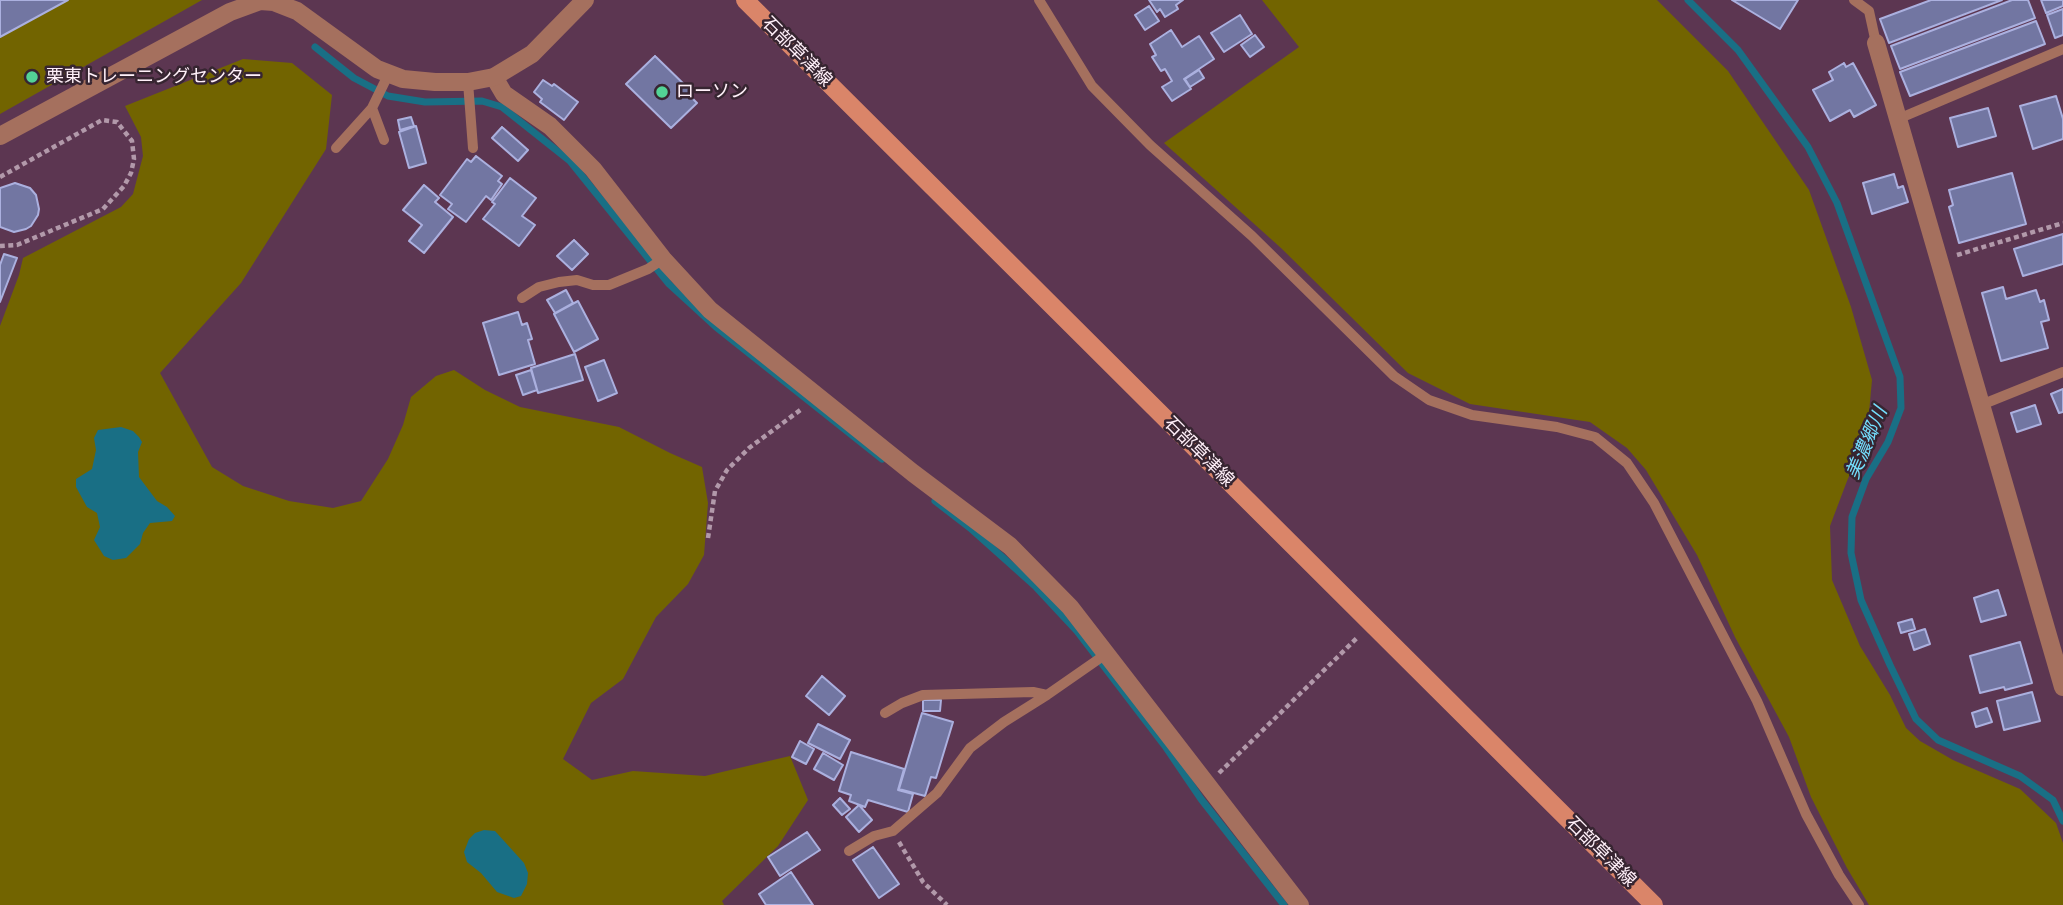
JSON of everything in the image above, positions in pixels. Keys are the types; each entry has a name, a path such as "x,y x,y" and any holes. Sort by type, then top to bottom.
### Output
{"main road":[{"name":"石部草津線","path":"744,0 1654,905"}],"street":[{"path":"0,135 230,12 260,1 274,2 297,11 377,69 382,87 403,79 435,82 469,95 532,54 585,0"},
{"path":"1876,43 2063,687"},
{"path":"494,77 504,94 551,127 593,169 656,263 710,310 913,473 1010,546 1070,607 1101,657 1300,905"}],"lane":[{"path":"1039,0 1092,86 1150,145 1252,236 1394,376 1429,400 1472,415 1557,426 1595,437 1627,463 1654,503 1756,701 1806,814 1839,875 1859,905"},
{"path":"1854,0 1869,11 1876,43"},
{"path":"1898,120 2063,49"},
{"path":"336,148 372,108 382,87"},
{"path":"469,95 473,148"},
{"path":"372,108 384,140"},
{"path":"522,298 539,287 559,282 577,280 593,285 609,285 656,263"},
{"path":"1981,405 2063,372"},
{"path":"849,851 874,836 893,831 937,793 970,748 1101,657"},
{"path":"885,713 923,695 1034,692 1047,695"}],"path":[{"path":"0,177 102,120 117,122 132,141 134,159 131,173 124,186 103,209 17,245 0,246"},
{"path":"1939,261 2063,223"},
{"path":"708,538 715,491 727,470 749,448 805,406"},
{"path":"1206,786 1372,624"},
{"path":"893,831 923,882 947,905"}],"shaded area":[{"name":"栗東トレーニングセンター","path":"0,0 202,0 0,114"},
{"path":"1262,0 1657,0 1728,71 1809,190 1851,307 1872,380 1867,434 1830,526 1832,580 1860,646 1890,695 1906,728 1920,741 1953,760 2020,789 2056,823 2063,843 2063,905 1869,905 1811,797 1789,737 1735,637 1697,555 1646,470 1627,448 1590,422 1470,404 1408,373 1281,248 1164,143 1299,47"},
{"path":"243,59 292,63 332,95 326,149 241,283 160,373 212,467 243,486 289,501 333,508 361,501 388,459 403,425 411,397 436,376 454,370 485,390 520,407 619,427 702,467 708,503 704,555 688,584 656,617 623,679 591,703 563,759 592,780 633,771 705,776 790,756 808,800 778,846 722,901 724,905 0,905 0,326 23,258 121,207 133,194 143,156 141,137 125,106"}],"water":[{"path":"121,427 133,431 142,442 138,452 139,477 157,501 175,516 172,521 150,523 140,544 126,558 113,560 104,556 94,540 100,527 97,513 87,507 76,487 76,479 92,469 96,450 94,438 98,430"},
{"path":"484,830 495,831 524,863 528,873 527,884 521,896 514,898 497,892 481,873 467,862 464,852 469,839"}],"building":[{"path":"0,0 68,0 0,37"},
{"path":"1149,0 1183,0 1176,5 1178,9 1165,17 1160,9 1157,12"},
{"path":"1732,0 1798,0 1780,29"},
{"path":"1931,0 2002,0 1889,43 1880,19"},
{"path":"2012,0 2028,0 2035,18 1900,69 1891,46"},
{"path":"2041,0 2063,0 2063,6 2046,13"},
{"path":"1149,6 1159,21 1145,30 1135,15"},
{"path":"2063,9 2063,35 2055,38 2047,15"},
{"path":"1240,15 1252,34 1224,52 1211,33"},
{"path":"2036,21 2045,44 1910,96 1900,72"},
{"path":"1171,30 1182,47 1199,36 1214,59 1184,79 1191,89 1172,101 1162,87 1172,81 1165,69 1161,71 1152,57 1156,55 1150,44"},
{"path":"1255,35 1264,47 1250,57 1241,45"},
{"name":"ローソン","path":"655,56 691,91 688,94 697,103 671,128 626,84"},
{"path":"1844,63 1846,67 1853,63 1876,105 1854,117 1850,110 1830,121 1813,90 1833,80 1829,72"},
{"path":"1199,70 1204,78 1190,87 1185,79"},
{"path":"543,80 552,86 554,84 578,102 564,120 540,102 542,99 534,92"},
{"path":"2056,96 2063,119 2063,139 2033,149 2020,106"},
{"path":"1988,108 1996,136 1958,147 1950,118"},
{"path":"411,117 414,126 400,130 398,120"},
{"path":"416,126 426,163 409,168 399,132"},
{"path":"502,127 528,150 518,161 492,138"},
{"path":"476,156 502,176 498,181 502,184 491,200 486,196 466,222 448,209 452,204 440,195 467,159 471,162"},
{"path":"2012,173 2026,224 1959,243 1949,207 1953,205 1949,190"},
{"path":"1894,174 1898,188 1903,186 1908,202 1872,214 1863,183"},
{"path":"510,178 536,198 522,216 535,225 519,246 483,219"},
{"path":"15,183 30,188 36,195 39,209 31,226 14,232 0,227 0,188"},
{"path":"424,185 439,198 435,202 453,217 424,253 409,241 422,225 403,210"},
{"path":"2063,234 2063,264 2023,276 2014,249"},
{"path":"574,240 588,254 572,270 557,256"},
{"path":"4,254 17,258 0,302 0,265"},
{"path":"2003,287 2006,299 2036,290 2040,302 2044,300 2049,320 2041,322 2048,348 2001,361 1982,293"},
{"path":"566,290 573,303 555,313 547,300"},
{"path":"578,301 598,339 574,352 554,314"},
{"path":"518,312 522,325 527,323 532,339 528,340 535,364 499,375 483,323"},
{"path":"575,354 583,380 538,393 531,368"},
{"path":"604,360 617,393 598,401 585,367"},
{"path":"531,370 537,390 523,395 516,375"},
{"path":"2063,389 2063,412 2059,413 2051,394"},
{"path":"2035,405 2041,424 2017,432 2011,413"},
{"path":"1998,590 2006,615 1981,622 1974,598"},
{"path":"1912,619 1915,629 1901,633 1898,623"},
{"path":"1925,629 1930,644 1914,650 1909,634"},
{"path":"2020,642 2032,683 1980,693 1970,656"},
{"path":"822,676 845,696 829,715 806,696"},
{"path":"2032,692 2040,721 2004,730 1997,701"},
{"path":"923,700 941,700 940,711 923,711"},
{"path":"1987,708 1992,722 1976,727 1972,713"},
{"path":"922,713 953,722 936,778 931,777 925,796 899,789"},
{"path":"818,724 850,740 840,759 808,743"},
{"path":"800,741 814,749 806,764 792,757"},
{"path":"851,752 904,769 898,790 913,794 908,812 868,800 865,807 849,801 851,795 839,791"},
{"path":"823,753 843,765 834,780 814,769"},
{"path":"840,798 850,809 842,815 833,805"},
{"path":"859,805 872,820 859,832 846,817"},
{"path":"807,832 820,850 780,876 768,857"},
{"path":"873,847 899,884 879,898 853,860"},
{"path":"791,872 813,905 766,905 759,894"}],"waterway":[{"name":"美濃郷川","path":"1688,0 1738,50 1808,147 1837,203 1900,377 1901,408 1888,442 1866,479 1852,517 1851,553 1861,600 1890,665 1916,719 1938,740 2020,776 2053,800 2063,821"},
{"path":"315,47 354,78 388,96 425,102 482,101 502,107 570,161 669,284 716,327 882,459"},
{"path":"935,501 970,528 1036,587 1077,631 1165,746 1201,799 1284,905"}],"place":[{"name":"栗東トレーニングセンター","path":"32,77"},
{"name":"ローソン","path":"662,92"}]}
